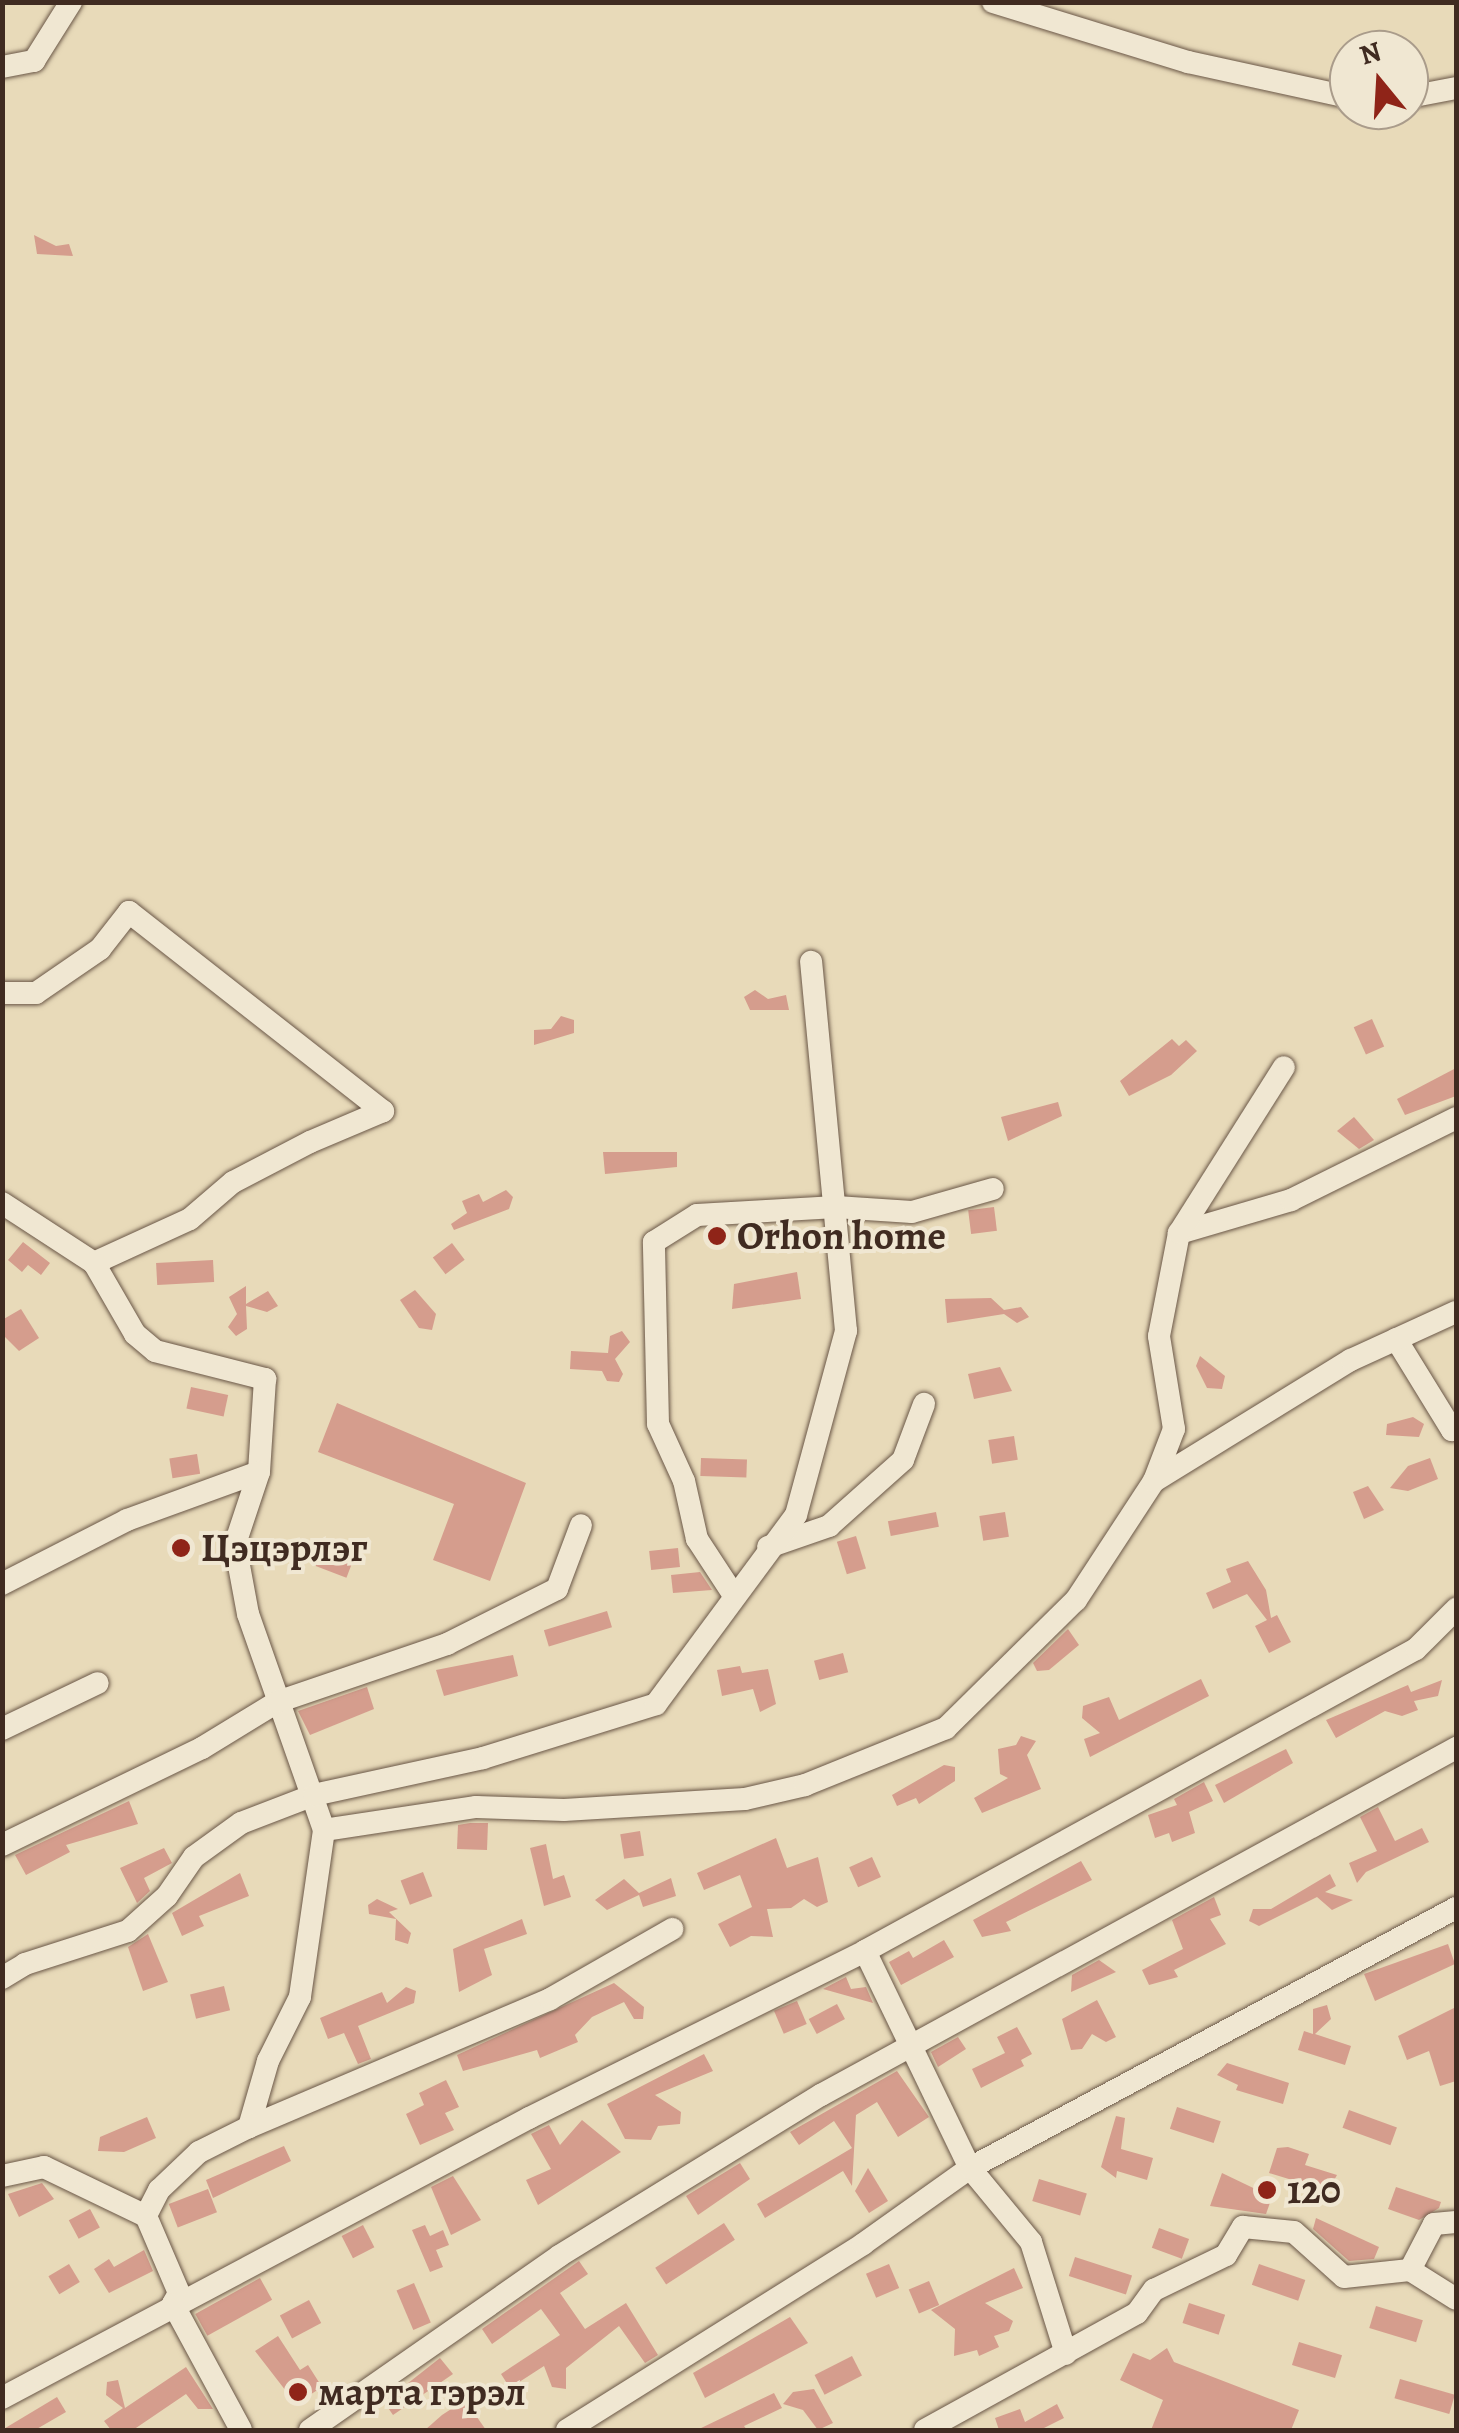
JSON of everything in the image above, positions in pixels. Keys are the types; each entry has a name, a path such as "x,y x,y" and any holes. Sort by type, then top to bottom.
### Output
{"street":[{"path":"2,67 34,61 70,2"},
{"path":"992,2 1188,62 1329,93"},
{"path":"1429,94 1456,88"},
{"path":"2,993 36,993 100,949 129,912 383,1110 233,1182 190,1218 94,1263"},
{"path":"2,1978 25,1964 128,1931 166,1896 194,1856 241,1823 314,1796 483,1758 656,1704 765,1548 796,1515 846,1331 811,962"},
{"path":"324,1830 476,1807 564,1810 745,1799 805,1785 946,1728 1076,1600 1154,1481 1174,1430 1159,1336 1180,1233 1284,1067"},
{"path":"1180,1233 1291,1200 1456,1118"},
{"path":"733,1594 697,1539 684,1482 658,1424 654,1242 698,1215 836,1207 912,1212 993,1188"},
{"path":"2,1203 94,1263 135,1334 156,1350 266,1379 259,1472 234,1544 278,1702 324,1830 300,1998 268,2061 249,2127"},
{"path":"1154,1481 1396,1339 1456,1312"},
{"path":"1396,1339 1452,1430 1456,1428"},
{"path":"765,1548 829,1526 904,1460 924,1404"},
{"path":"2,1584 127,1520 259,1472"},
{"path":"2,1845 202,1748 278,1702 447,1644 557,1589 581,1525"},
{"path":"2,2398 173,2304 865,1951 1416,1649 1456,1609"},
{"path":"2,1729 98,1683"},
{"path":"310,2430 559,2256 915,2043 1456,1748"},
{"path":"568,2430 863,2244 970,2168 1456,1908"},
{"path":"146,2216 160,2190 199,2152 550,1998 672,1930"},
{"path":"865,1951 915,2043 970,2168 1031,2242 1066,2354"},
{"path":"2,2176 44,2166 146,2216 179,2293 173,2304"},
{"path":"1410,2270 1434,2224 1456,2222"},
{"path":"925,2430 1136,2313 1171,2278 1226,2255 1243,2227 1294,2232 1344,2278 1410,2270 1456,2299"},
{"path":"173,2304 229,2426"}],"building":[{"path":"34,235 56,246 69,244 73,256 37,254"},
{"path":"755,990 768,999 786,995 789,1010 750,1010 744,997"},
{"path":"561,1016 574,1020 574,1033 534,1045 534,1030 551,1029"},
{"path":"1372,1019 1384,1046 1366,1055 1354,1027"},
{"path":"1172,1039 1179,1046 1186,1040 1197,1051 1171,1075 1129,1096 1120,1081"},
{"path":"1456,1068 1456,1096 1405,1115 1397,1099"},
{"path":"1058,1102 1062,1116 1008,1141 1001,1117"},
{"path":"1354,1117 1374,1140 1359,1149 1337,1131"},
{"path":"603,1152 677,1152 677,1167 605,1174"},
{"path":"506,1190 513,1197 509,1209 454,1230 451,1224 467,1213 462,1201 479,1194 483,1202"},
{"path":"994,1207 997,1231 971,1234 968,1210"},
{"path":"23,1242 50,1263 41,1275 28,1265 22,1272 8,1260"},
{"path":"452,1243 465,1260 445,1274 433,1257"},
{"path":"213,1260 214,1282 157,1285 156,1263"},
{"path":"797,1272 801,1299 732,1309 734,1284"},
{"path":"246,1286 246,1304 268,1291 278,1306 267,1312 246,1306 247,1329 236,1336 228,1327 237,1314 229,1297"},
{"path":"415,1290 436,1314 432,1330 419,1328 400,1300"},
{"path":"991,1298 1004,1310 1021,1307 1029,1317 1017,1323 1004,1314 947,1323 945,1299"},
{"path":"21,1309 39,1338 19,1351 2,1334 2,1320"},
{"path":"622,1331 630,1342 615,1359 623,1374 619,1382 607,1381 602,1371 570,1369 571,1351 608,1353 610,1336"},
{"path":"1200,1356 1225,1376 1222,1389 1207,1388 1196,1366"},
{"path":"1000,1367 1012,1391 974,1399 968,1374"},
{"path":"191,1387 228,1395 224,1416 186,1409"},
{"path":"337,1403 526,1483 490,1581 433,1560 454,1504 318,1452"},
{"path":"1413,1417 1424,1424 1419,1437 1386,1435 1387,1424"},
{"path":"1014,1436 1018,1460 992,1464 988,1440"},
{"path":"197,1454 200,1474 172,1478 169,1458"},
{"path":"701,1458 747,1460 746,1478 700,1476"},
{"path":"1430,1458 1438,1479 1408,1491 1390,1488 1408,1466"},
{"path":"1368,1486 1384,1510 1364,1519 1353,1492"},
{"path":"936,1512 939,1527 891,1536 888,1521"},
{"path":"1005,1512 1009,1537 983,1541 979,1516"},
{"path":"856,1536 866,1569 847,1574 837,1542"},
{"path":"678,1548 680,1567 651,1570 649,1551"},
{"path":"321,1552 352,1564 346,1578 316,1566"},
{"path":"1248,1561 1266,1590 1271,1618 1277,1615 1291,1642 1269,1653 1255,1626 1267,1620 1247,1594 1213,1609 1206,1593 1231,1582 1226,1569"},
{"path":"700,1572 712,1590 673,1593 671,1575"},
{"path":"607,1611 612,1627 549,1647 544,1630"},
{"path":"1068,1629 1079,1645 1049,1670 1037,1671 1033,1663"},
{"path":"843,1653 848,1672 819,1680 814,1661"},
{"path":"513,1655 518,1676 444,1696 436,1670"},
{"path":"740,1666 742,1673 768,1669 776,1704 760,1712 753,1689 722,1696 717,1670"},
{"path":"1201,1679 1209,1696 1090,1757 1084,1739 1100,1733 1082,1718 1083,1706 1109,1697 1119,1720"},
{"path":"1442,1680 1438,1696 1414,1701 1418,1710 1402,1716 1385,1711 1336,1738 1326,1720 1408,1685 1411,1692"},
{"path":"367,1687 374,1709 310,1735 298,1711"},
{"path":"1021,1736 1036,1741 1027,1755 1041,1789 982,1813 974,1798 1008,1778 1000,1774 998,1749 1016,1745"},
{"path":"1286,1749 1293,1763 1224,1803 1215,1785"},
{"path":"944,1765 955,1767 955,1781 919,1804 916,1798 897,1806 892,1795"},
{"path":"1204,1782 1213,1801 1189,1812 1195,1833 1172,1842 1169,1833 1155,1838 1148,1815 1177,1805 1174,1799"},
{"path":"129,1801 138,1824 66,1845 70,1852 26,1875 15,1855"},
{"path":"1378,1807 1395,1841 1422,1828 1429,1842 1366,1872 1357,1883 1349,1863 1377,1851 1360,1817"},
{"path":"488,1823 487,1850 457,1849 458,1825"},
{"path":"640,1831 644,1856 624,1859 620,1834"},
{"path":"776,1838 787,1868 818,1857 828,1902 817,1907 804,1899 791,1908 767,1909 773,1937 751,1936 730,1947 718,1924 752,1907 740,1875 704,1890 697,1873"},
{"path":"546,1844 553,1879 564,1875 571,1897 544,1906 530,1848"},
{"path":"164,1848 172,1863 144,1878 150,1891 137,1903 120,1868"},
{"path":"872,1857 881,1877 858,1887 849,1867"},
{"path":"1081,1861 1092,1880 1006,1922 1011,1931 982,1937 973,1920"},
{"path":"423,1872 432,1896 410,1905 401,1881"},
{"path":"240,1873 249,1896 199,1916 204,1926 182,1936 172,1913"},
{"path":"1330,1874 1336,1886 1325,1892 1353,1900 1332,1910 1317,1897 1259,1926 1249,1921 1253,1909 1271,1909"},
{"path":"671,1878 676,1896 643,1907 639,1895 607,1910 595,1900 624,1879 639,1893"},
{"path":"1214,1897 1221,1915 1210,1919 1226,1944 1174,1970 1178,1977 1149,1985 1142,1970 1183,1949 1172,1920"},
{"path":"377,1899 398,1909 389,1912 411,1933 408,1944 395,1940 396,1919 369,1914 368,1905"},
{"path":"522,1919 527,1934 484,1949 492,1975 459,1992 453,1949"},
{"path":"148,1934 168,1982 143,1991 128,1947"},
{"path":"944,1940 954,1957 901,1985 889,1962 909,1951 913,1958"},
{"path":"1448,1944 1455,1964 1375,2001 1364,1974"},
{"path":"1099,1960 1116,1972 1071,1992 1072,1975"},
{"path":"846,1977 851,1989 866,1987 873,2003 823,1989"},
{"path":"614,1983 644,2007 643,2019 634,2019 624,2002 592,2017 575,2035 578,2042 540,2058 537,2050 463,2071 457,2055"},
{"path":"224,1986 230,2010 196,2019 190,1994"},
{"path":"406,1987 416,1991 414,2003 358,2026 371,2059 358,2064 344,2033 328,2039 320,2018 382,1992 387,2003"},
{"path":"1097,2000 1116,2037 1106,2042 1092,2034 1082,2049 1071,2050 1062,2019"},
{"path":"797,2001 807,2024 784,2034 774,2011"},
{"path":"837,2004 845,2019 817,2034 809,2019"},
{"path":"1327,2005 1331,2019 1315,2034 1351,2046 1345,2065 1298,2050 1304,2031 1313,2034 1313,2009"},
{"path":"1456,2007 1456,2081 1440,2086 1429,2051 1407,2060 1398,2036"},
{"path":"1017,2027 1032,2054 1021,2060 1024,2066 981,2088 972,2069 1005,2053 997,2037"},
{"path":"958,2037 966,2049 938,2067 931,2052"},
{"path":"704,2054 713,2071 655,2095 681,2112 680,2124 658,2126 651,2140 625,2139 607,2104"},
{"path":"1227,2063 1289,2083 1283,2104 1236,2090 1238,2085 1217,2075"},
{"path":"897,2071 929,2117 898,2137 877,2102 856,2115 852,2186 843,2171 765,2218 757,2204 852,2148 834,2121 799,2145 790,2132"},
{"path":"446,2080 459,2107 445,2113 454,2130 420,2145 406,2114 424,2105 419,2093"},
{"path":"1177,2107 1221,2121 1214,2143 1170,2129"},
{"path":"1349,2110 1397,2127 1390,2145 1343,2128"},
{"path":"1116,2116 1125,2118 1121,2149 1153,2158 1147,2180 1117,2171 1116,2178 1101,2167"},
{"path":"147,2117 156,2138 124,2152 98,2151 100,2137"},
{"path":"582,2120 621,2152 538,2205 526,2180 551,2169 531,2134 549,2125 560,2145"},
{"path":"284,2146 291,2161 213,2198 206,2180"},
{"path":"1288,2147 1309,2154 1305,2165 1337,2175 1328,2191 1269,2173 1277,2148"},
{"path":"740,2163 750,2179 698,2215 686,2196"},
{"path":"868,2168 888,2201 869,2213 855,2191"},
{"path":"1222,2173 1272,2197 1266,2214 1210,2206"},
{"path":"453,2176 481,2220 451,2235 431,2187"},
{"path":"1039,2179 1087,2194 1080,2216 1032,2201"},
{"path":"42,2183 54,2199 19,2217 8,2194"},
{"path":"1396,2187 1441,2202 1439,2208 1419,2220 1388,2209"},
{"path":"208,2189 217,2212 178,2227 169,2204"},
{"path":"90,2209 100,2228 79,2239 69,2220"},
{"path":"1316,2218 1379,2247 1374,2259 1349,2261 1313,2229"},
{"path":"724,2223 735,2240 666,2284 655,2268"},
{"path":"363,2225 374,2247 353,2258 342,2236"},
{"path":"425,2225 430,2236 443,2230 449,2245 436,2250 443,2267 430,2272 412,2230"},
{"path":"1159,2228 1189,2239 1182,2259 1152,2248"},
{"path":"144,2250 153,2271 109,2293 94,2269 109,2259 114,2267"},
{"path":"1075,2257 1132,2276 1126,2295 1069,2276"},
{"path":"579,2261 588,2274 560,2293 585,2329 626,2303 658,2355 645,2363 619,2326 566,2368 566,2389 552,2387 544,2366 510,2388 501,2374 560,2335 541,2309 492,2344 482,2329"},
{"path":"69,2264 80,2282 59,2294 48,2276"},
{"path":"889,2264 899,2288 876,2298 866,2274"},
{"path":"1259,2264 1305,2280 1298,2301 1252,2285"},
{"path":"1014,2268 1023,2288 985,2303 1013,2321 1009,2331 994,2336 999,2347 979,2356 977,2350 954,2356 955,2329 931,2310"},
{"path":"260,2278 272,2300 207,2336 195,2314"},
{"path":"929,2281 939,2305 919,2314 909,2290"},
{"path":"414,2283 431,2323 413,2330 397,2290"},
{"path":"309,2300 321,2323 292,2338 280,2315"},
{"path":"1189,2303 1225,2315 1219,2335 1183,2323"},
{"path":"1376,2306 1423,2320 1416,2342 1369,2328"},
{"path":"790,2317 808,2343 705,2398 693,2373"},
{"path":"278,2336 300,2370 308,2365 322,2387 296,2404 255,2351"},
{"path":"1299,2342 1342,2355 1335,2378 1292,2365"},
{"path":"1167,2348 1174,2362 1299,2410 1291,2430 1151,2430 1163,2400 1120,2380 1133,2353 1150,2360"},
{"path":"852,2356 862,2376 825,2395 815,2375"},
{"path":"440,2358 453,2374 393,2415 384,2402"},
{"path":"186,2367 213,2409 198,2409 186,2394 133,2430 111,2430 104,2421 123,2408 106,2395 107,2382 118,2380 125,2408"},
{"path":"1400,2379 1455,2395 1449,2414 1394,2398"},
{"path":"814,2389 833,2423 818,2430 803,2410 783,2404 793,2392"},
{"path":"774,2393 782,2408 744,2426 747,2430 697,2430"},
{"path":"57,2397 66,2412 35,2430 2,2430"},
{"path":"465,2400 486,2430 425,2430 442,2415"},
{"path":"1057,2404 1064,2418 1040,2430 999,2430 995,2418 1020,2409 1025,2422"}],"place":[{"name":"Orhon home","path":"717,1236"},
{"name":"Цэцэрлэг","path":"181,1548"},
{"name":"120","path":"1267,2190"},
{"name":"марта гэрэл","path":"298,2392"}]}
